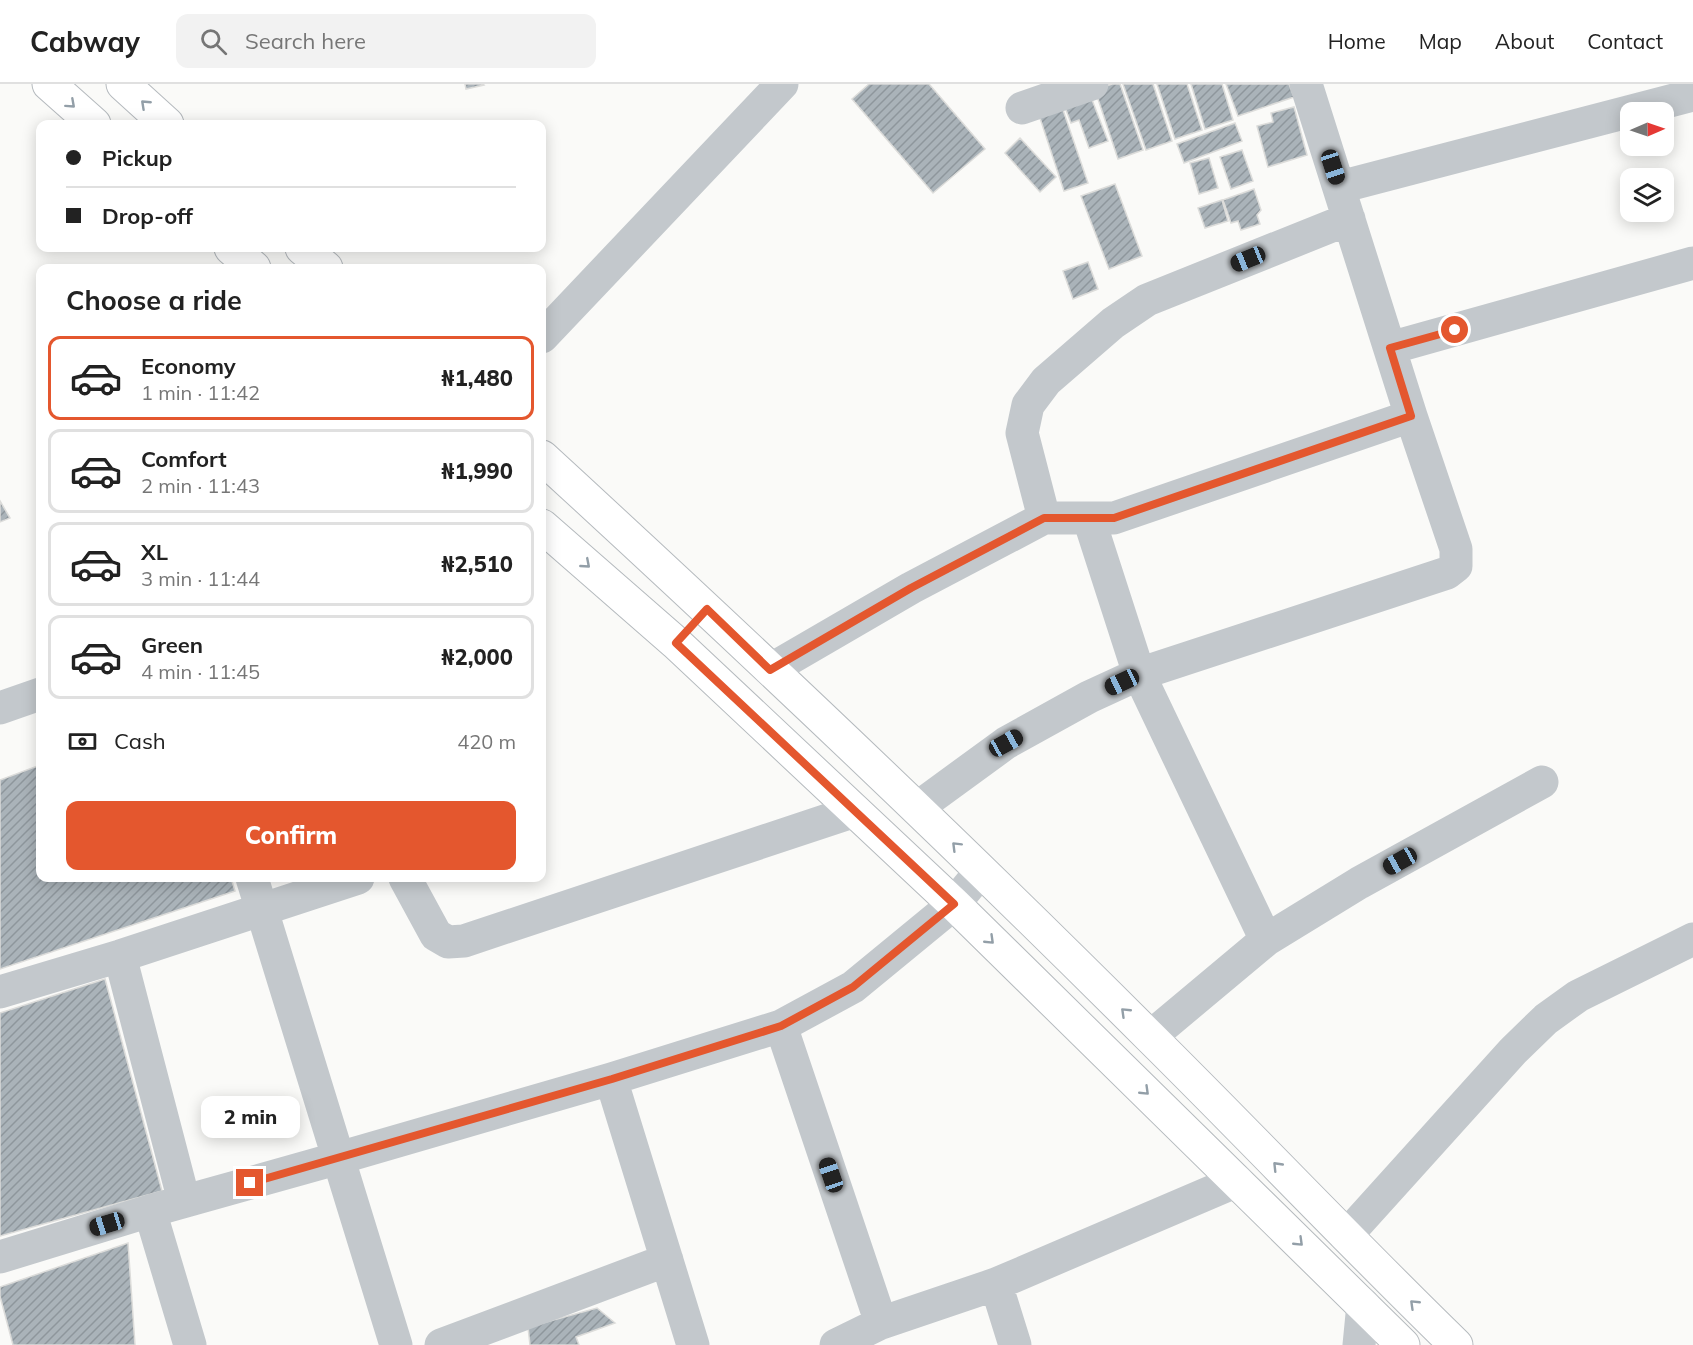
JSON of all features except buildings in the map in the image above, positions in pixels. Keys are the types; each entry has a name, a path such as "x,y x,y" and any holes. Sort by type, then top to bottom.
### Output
{"main road":[{"path":"49,84 90,120"},
{"path":"123,84 163,120"},
{"path":"236,252 249,264"},
{"path":"307,252 321,264"},
{"path":"546,461 917,808 1150,1037 1456,1345"},
{"path":"546,529 676,643 954,904 1403,1345"},
{"path":"676,643 707,609"}],"street":[{"path":"546,333 782,84"},
{"path":"1022,108 1092,84"},
{"path":"917,808 1006,743 1089,697 1139,674 1447,573 1456,566 1456,549 1411,416 1306,84"},
{"path":"1340,187 1693,95"},
{"path":"1044,518 1022,434 1028,405 1046,381 1113,323 1147,300 1349,219"},
{"path":"1390,348 1693,263"},
{"path":"770,670 911,588 1044,518 1114,518 1411,416"},
{"path":"1089,519 1139,674 1266,940"},
{"path":"0,708 36,695"},
{"path":"1150,1037 1266,940 1359,884 1542,782"},
{"path":"407,882 436,935 448,942 464,941 855,811"},
{"path":"0,1257 184,1201 612,1079 781,1026 853,987 954,904 981,871"},
{"path":"253,882 396,1345"},
{"path":"0,992 120,956 345,882"},
{"path":"1346,1236 1513,1051 1546,1019 1578,996 1693,939"},
{"path":"120,956 184,1201"},
{"path":"781,1026 881,1323"},
{"path":"612,1079 693,1345"},
{"path":"836,1345 881,1323 996,1284 1237,1181"},
{"path":"150,1211 190,1345"},
{"path":"441,1345 668,1260"},
{"path":"996,1284 1015,1345"},
{"path":"1359,1345 1363,1304"}],"route":[{"path":"250,1183 612,1079 781,1026 853,987 954,904 676,643 707,609 770,670 911,588 1044,518 1114,518 1411,416 1390,348 1455,330"}]}
